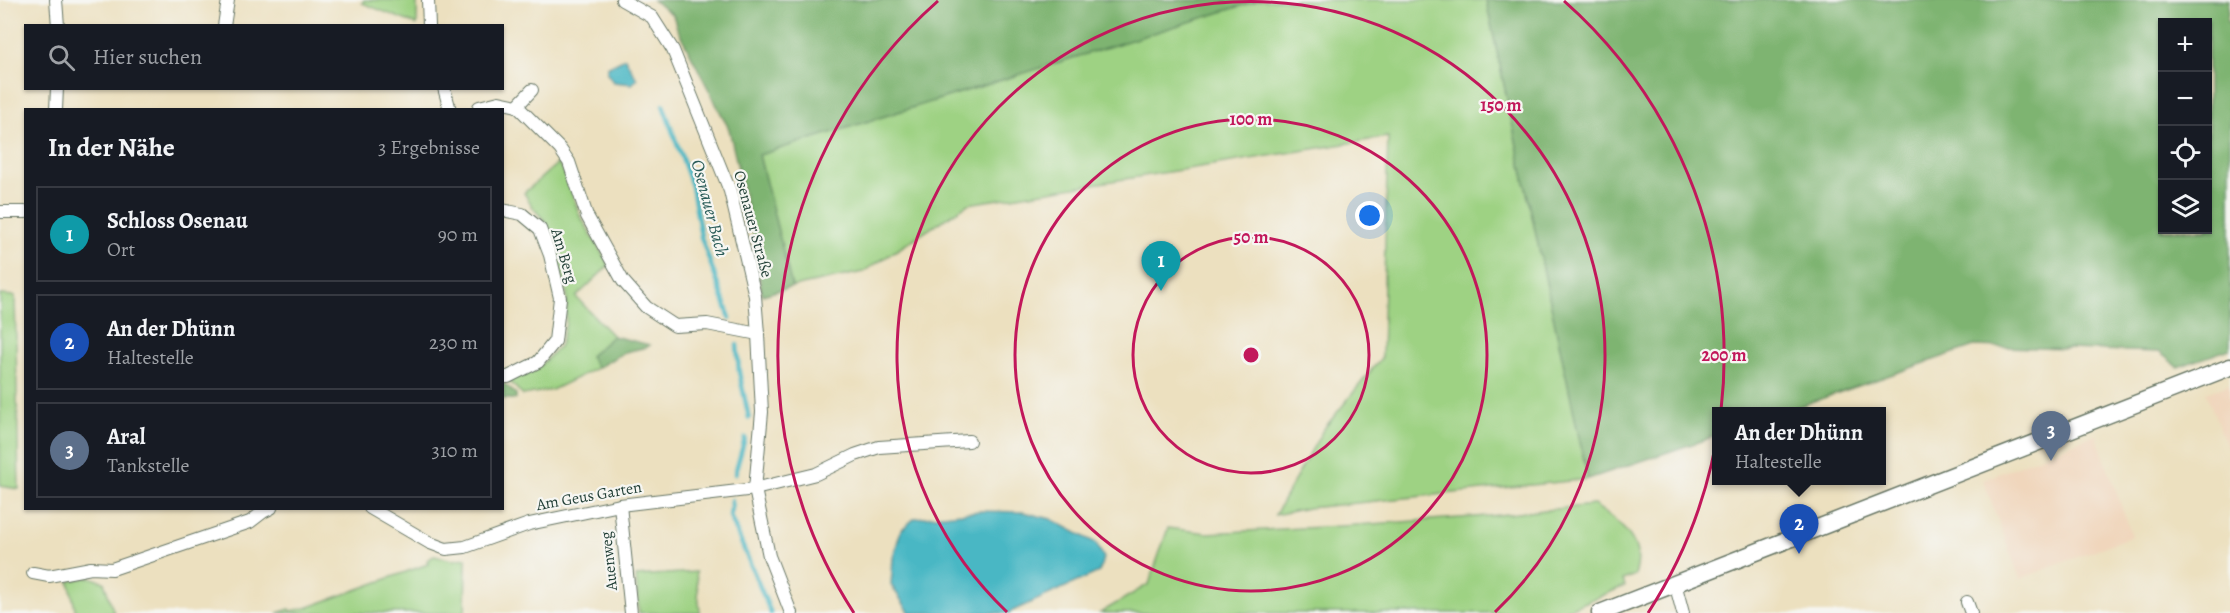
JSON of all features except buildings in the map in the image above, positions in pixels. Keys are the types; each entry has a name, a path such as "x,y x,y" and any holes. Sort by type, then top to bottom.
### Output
{"main road":[{"path":"1600,613 2230,367"}],"street":[{"path":"56,0 58,24"},
{"path":"224,24 228,0"},
{"path":"428,0 429,24"},
{"name":"Osenauer Straße","path":"622,0 652,17 674,50 730,191 755,296 759,334 762,412 755,489 769,556 791,613"},
{"path":"56,108 57,90"},
{"path":"445,90 449,108"},
{"path":"517,105 532,90"},
{"path":"479,107 499,102 517,105 560,149 569,162 587,216 623,281 646,307 675,326 707,324 759,334"},
{"name":"Am Berg","path":"504,210 522,214 540,229 550,255 560,298 555,341 538,362 504,377"},
{"path":"0,212 24,212"},
{"path":"755,489 816,474 855,455 879,447 969,441"},
{"name":"Am Geus Garten","path":"373,510 430,543 446,549 465,547 529,524 620,505 755,489"},
{"name":"Auenweg","path":"620,505 631,613"},
{"path":"33,573 49,576 91,568 112,569 250,522 266,510"},
{"path":"1675,583 1683,613"}],"shaded area":[{"path":"2230,384 2230,455 2206,393"},
{"path":"2096,434 2132,536 2020,579 1983,480"}],"green space":[{"path":"364,0 417,0 417,24 414,24 362,3"},
{"path":"653,0 1260,0 759,155 792,287 762,295 755,242 729,129 677,28 673,15"},
{"path":"1260,0 1486,0 1588,479 1308,508 1275,515 1323,430 1382,357 1388,137 968,204 863,272 792,287 759,155"},
{"path":"1486,0 2229,0 2227,22 2230,23 2230,349 2178,367 2159,352 1974,346 1798,407 1712,407 1712,437 1588,479"},
{"path":"558,163 567,178 579,214 609,265 576,297 613,336 590,356 597,368 552,390 523,395 508,380 539,367 560,345 566,323 567,294 552,237 545,221 524,193"},
{"path":"0,295 15,296 19,489 0,486"},
{"path":"613,336 650,345 625,352 597,368 590,356"},
{"path":"504,384 516,394 516,399 504,399"},
{"path":"1594,505 1621,526 1634,542 1638,563 1635,575 1623,580 1625,586 1559,613 1100,613 1149,584 1168,528 1207,533 1342,526 1489,516"},
{"path":"434,556 453,560 466,558 465,613 277,613 306,608 428,564 427,560"},
{"path":"696,572 700,613 639,613 636,576"},
{"path":"90,577 104,582 114,613 76,613 69,581"}],"water":[{"path":"625,58 637,79 632,84 613,82 607,73 607,67"},
{"path":"980,511 1023,512 1051,519 1096,543 1104,558 1099,572 1008,613 910,613 891,585 893,558 901,530 915,518"}],"waterway":[{"name":"Osenauer Bach","path":"663,105 692,186 701,237 730,318"},
{"name":"Osenauer Bach","path":"737,345 739,372 749,418"},
{"name":"Osenauer Bach","path":"735,474 745,438"},
{"name":"Osenauer Bach","path":"732,500 730,516 771,613"}],"place":[{"name":"Schloss Osenau","path":"1161,291"},
{"name":"Aral","path":"2051,461"},
{"name":"An der Dhünn","path":"1799,554"}]}
